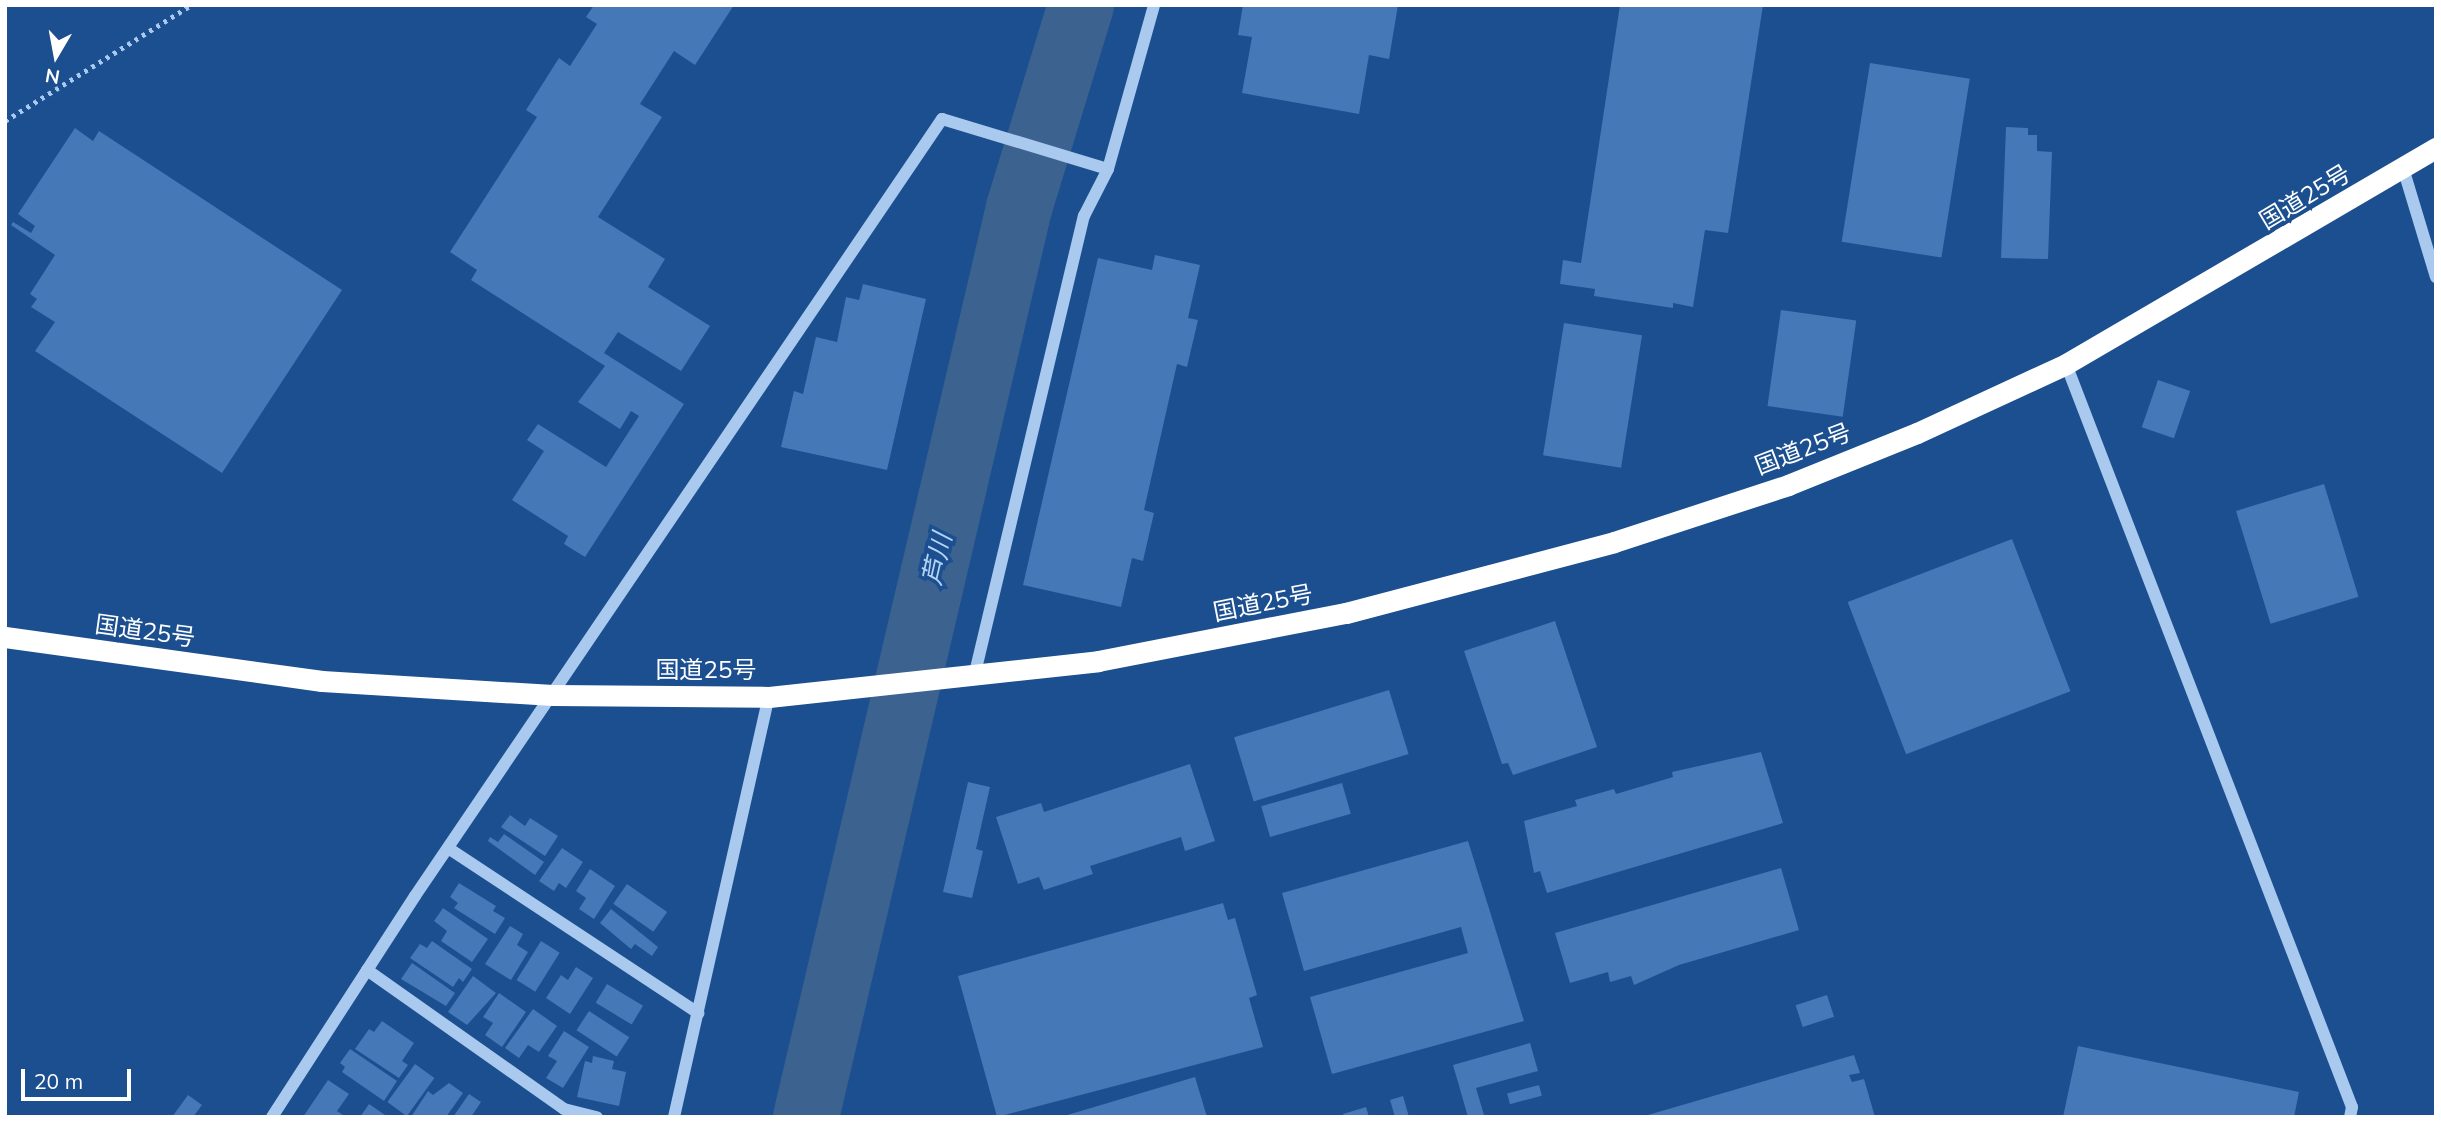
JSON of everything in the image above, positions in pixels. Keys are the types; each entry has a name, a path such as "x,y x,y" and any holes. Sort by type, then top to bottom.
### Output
{"highway":[{"name":"国道25号","path":"5,637 322,681 553,695 769,697 966,679 1098,661 1346,614 1614,542 1787,485 1917,433 2066,364 2436,148"}],"street":[{"path":"966,679 1084,216 1108,169 1154,5"},
{"path":"272,1117 448,848 942,119 1108,169"},
{"path":"2403,168 2436,277"},
{"path":"2066,364 2352,1107 2350,1117"},
{"path":"674,1117 769,697"},
{"path":"448,848 698,1013"},
{"path":"368,970 564,1109 597,1117"}],"path":[{"path":"5,121 191,5"}],"building":[{"path":"594,5 734,5 695,65 674,51 640,104 662,117 598,217 665,259 648,287 710,326 681,371 618,332 604,353 684,404 585,557 564,544 568,536 512,500 544,451 527,440 538,424 606,467 639,416 631,411 620,429 578,402 605,366 471,280 477,270 450,252 537,117 526,110 559,58 570,66 597,24 586,17"},
{"path":"1243,5 1398,5 1389,59 1369,55 1359,114 1242,93 1252,37 1238,35"},
{"path":"1620,5 1763,5 1728,233 1705,230 1693,307 1673,303 1673,308 1594,296 1595,289 1560,284 1563,260 1581,263"},
{"path":"1870,63 1970,79 1941,258 1842,242"},
{"path":"2006,127 2028,128 2028,135 2037,135 2037,151 2052,152 2048,259 2001,258"},
{"path":"75,128 93,141 99,131 342,290 222,473 35,351 55,322 31,307 37,299 30,294 55,255 11,225 13,222 31,233 35,226 18,214"},
{"path":"1155,255 1200,265 1188,318 1198,320 1187,367 1177,364 1144,510 1154,513 1143,561 1132,558 1121,607 1023,585 1098,258 1152,270"},
{"path":"863,284 926,299 887,470 781,447 794,391 803,394 816,337 837,342 846,297 859,300"},
{"path":"1781,310 1856,321 1843,417 1768,406"},
{"path":"1564,323 1642,335 1621,468 1543,455"},
{"path":"2158,380 2190,391 2174,438 2142,427"},
{"path":"2324,484 2358,597 2271,624 2236,511"},
{"path":"2012,539 2070,691 1906,754 1848,602"},
{"path":"1555,621 1597,747 1513,775 1508,763 1502,764 1464,651"},
{"path":"1389,690 1409,754 1254,801 1234,737"},
{"path":"1761,752 1783,823 1547,893 1540,871 1534,873 1524,821 1577,806 1575,800 1614,789 1616,794 1673,777 1672,772"},
{"path":"1190,764 1215,841 1185,851 1181,837 1090,866 1093,874 1044,890 1039,877 1018,884 996,817 1041,803 1044,812"},
{"path":"968,782 990,787 976,849 983,851 972,898 943,892"},
{"path":"1342,783 1351,814 1270,837 1261,806"},
{"path":"510,815 525,826 530,818 558,836 545,856 501,827"},
{"path":"504,834 544,862 535,875 488,841 490,837 498,842"},
{"path":"1468,841 1524,1021 1332,1074 1310,997 1468,953 1461,927 1304,971 1282,893"},
{"path":"562,848 583,862 566,888 559,883 554,891 539,881"},
{"path":"1781,868 1799,930 1679,965 1634,985 1631,976 1610,982 1608,972 1570,983 1555,933"},
{"path":"590,869 615,886 594,919 579,909 586,898 576,891"},
{"path":"459,883 496,906 493,911 505,918 495,934 454,908 458,903 450,897"},
{"path":"627,884 667,912 653,932 613,904"},
{"path":"1223,903 1228,920 1235,918 1257,995 1249,998 1263,1047 997,1117 958,976"},
{"path":"443,908 488,939 472,962 441,941 447,931 434,921"},
{"path":"611,909 658,947 652,956 635,944 631,949 600,923"},
{"path":"510,926 523,934 517,945 528,952 511,980 485,964"},
{"path":"432,941 472,969 463,982 459,978 453,987 410,958 420,944 427,948"},
{"path":"541,941 560,953 535,992 517,980"},
{"path":"412,963 455,993 446,1006 401,979"},
{"path":"576,967 593,978 570,1014 546,998 561,975 568,980"},
{"path":"473,976 496,993 467,1025 448,1012"},
{"path":"607,984 643,1006 632,1024 596,1003"},
{"path":"499,993 526,1012 502,1047 485,1035 493,1023 483,1017"},
{"path":"1827,995 1834,1017 1803,1027 1796,1005"},
{"path":"533,1009 557,1026 539,1052 528,1045 519,1058 505,1048"},
{"path":"589,1011 629,1037 617,1056 576,1030"},
{"path":"382,1021 414,1043 402,1061 408,1065 399,1078 355,1049 369,1029 374,1032"},
{"path":"564,1031 589,1047 563,1088 546,1078 557,1061 548,1056"},
{"path":"1530,1043 1538,1071 1476,1088 1484,1115 1468,1117 1453,1065"},
{"path":"2078,1046 2299,1092 2294,1117 2063,1117"},
{"path":"350,1049 397,1081 384,1101 342,1072 345,1067 340,1063"},
{"path":"1854,1055 1860,1073 1849,1075 1852,1082 1864,1079 1875,1117 1641,1117"},
{"path":"593,1056 614,1061 612,1069 626,1072 619,1106 577,1097 585,1061 592,1063"},
{"path":"415,1064 434,1078 407,1116 387,1102"},
{"path":"1195,1077 1207,1117 1064,1117 1064,1116"},
{"path":"328,1080 349,1094 337,1111 346,1117 303,1117"},
{"path":"449,1083 463,1093 446,1117 411,1117 428,1091 433,1095"},
{"path":"1539,1085 1542,1096 1510,1104 1507,1094"},
{"path":"469,1094 481,1102 471,1117 453,1117"},
{"path":"188,1095 202,1105 193,1117 172,1117"},
{"path":"1403,1096 1409,1117 1395,1117 1390,1100"},
{"path":"369,1104 388,1117 360,1117"},
{"path":"1366,1107 1369,1117 1344,1117 1343,1114"}],"waterway":[{"name":"芦川","path":"806,1117 1019,208 1081,5"}]}
